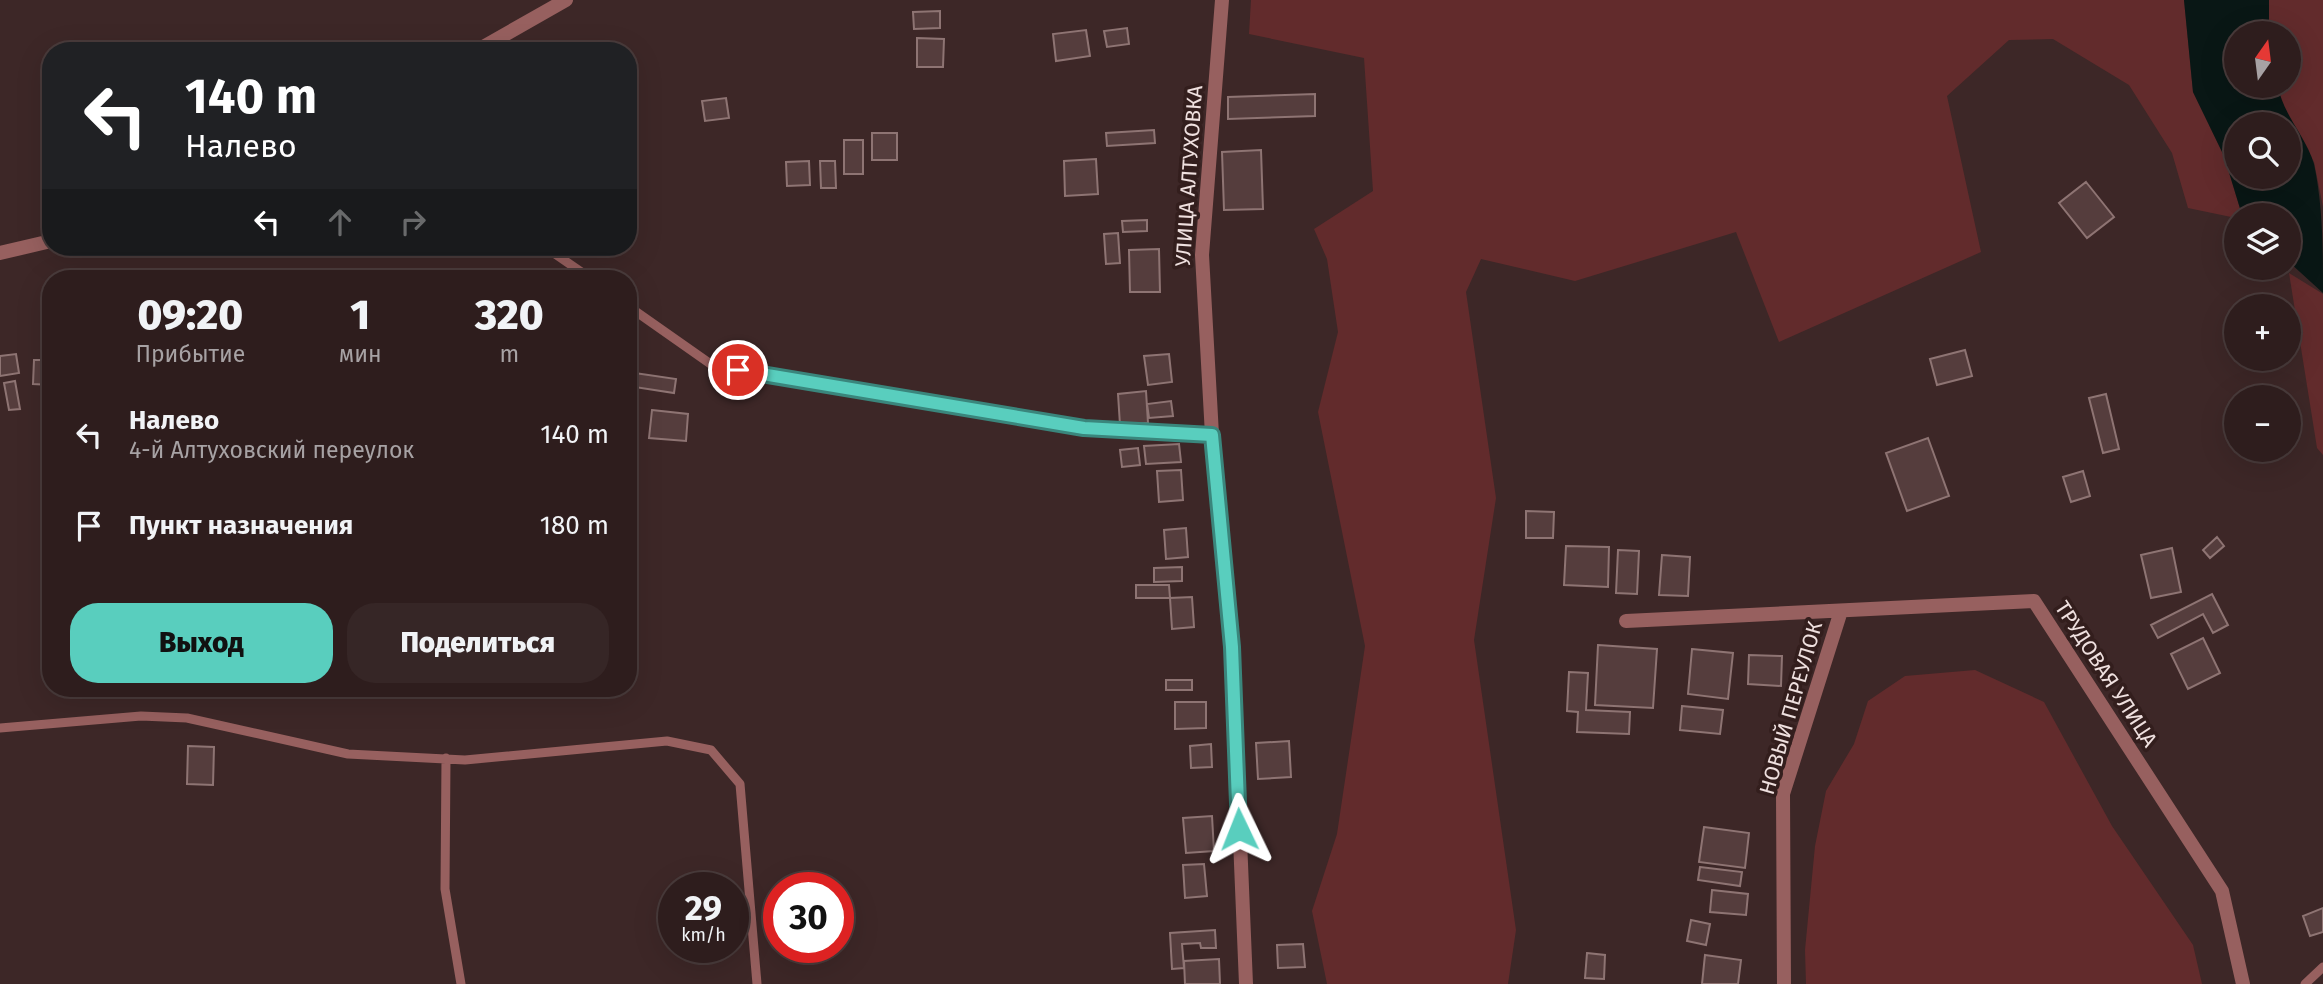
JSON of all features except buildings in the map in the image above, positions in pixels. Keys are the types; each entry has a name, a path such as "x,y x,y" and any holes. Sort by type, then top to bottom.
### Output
{"street":[{"path":"492,42 566,0"},
{"name":"УЛИЦА АЛТУХОВКА","path":"1222,0 1202,255 1212,435 1232,647 1246,984"},
{"path":"0,253 42,244"},
{"name":"ТРУДОВАЯ УЛИЦА","path":"1626,621 2034,601 2222,891 2243,984"},
{"name":"НОВЫЙ ПЕРЕУЛОК","path":"1784,984 1783,794 1840,611"}],"lane":[{"path":"558,256 578,270"},
{"path":"637,312 712,365 1084,428 1212,435"},
{"path":"0,728 141,716 187,718 348,754 465,760 667,741 711,750 740,784 757,984"},
{"path":"446,758 445,889 461,984"},
{"path":"2305,984 2323,967"}],"shaded area":[{"path":"1251,0 2184,0 2193,92 2224,156 2224,189 2234,189 2238,203 2224,203 2224,216 2188,208 2172,153 2129,85 2053,39 2009,40 1947,96 1981,252 1779,342 1736,232 1575,281 1481,259 1466,292 1496,498 1474,640 1516,930 1508,984 1327,984 1312,911 1337,834 1365,646 1318,412 1338,332 1327,259 1314,229 1373,191 1364,58 1249,34"},
{"path":"2184,0 2269,0 2269,21 2224,21 2224,98 2281,98 2288,112 2224,112 2224,156 2193,92"},
{"path":"2269,0 2323,0 2323,207 2314,162 2301,139 2301,112 2286,112 2280,98 2301,98 2301,21 2269,21"},
{"path":"2301,135 2314,164 2317,180 2323,244 2323,293 2301,273 2301,203 2238,203 2234,189 2301,189"},
{"path":"2290,280 2300,280 2323,294 2323,455 2317,448 2301,348 2301,294 2292,294"},
{"path":"1975,670 2044,702 2112,826 2193,945 2202,984 1806,984 1805,950 1815,846 1826,791 1854,744 1868,701 1905,676"}],"route":[{"path":"738,370 1084,428 1212,435 1232,647 1239,829"}]}
